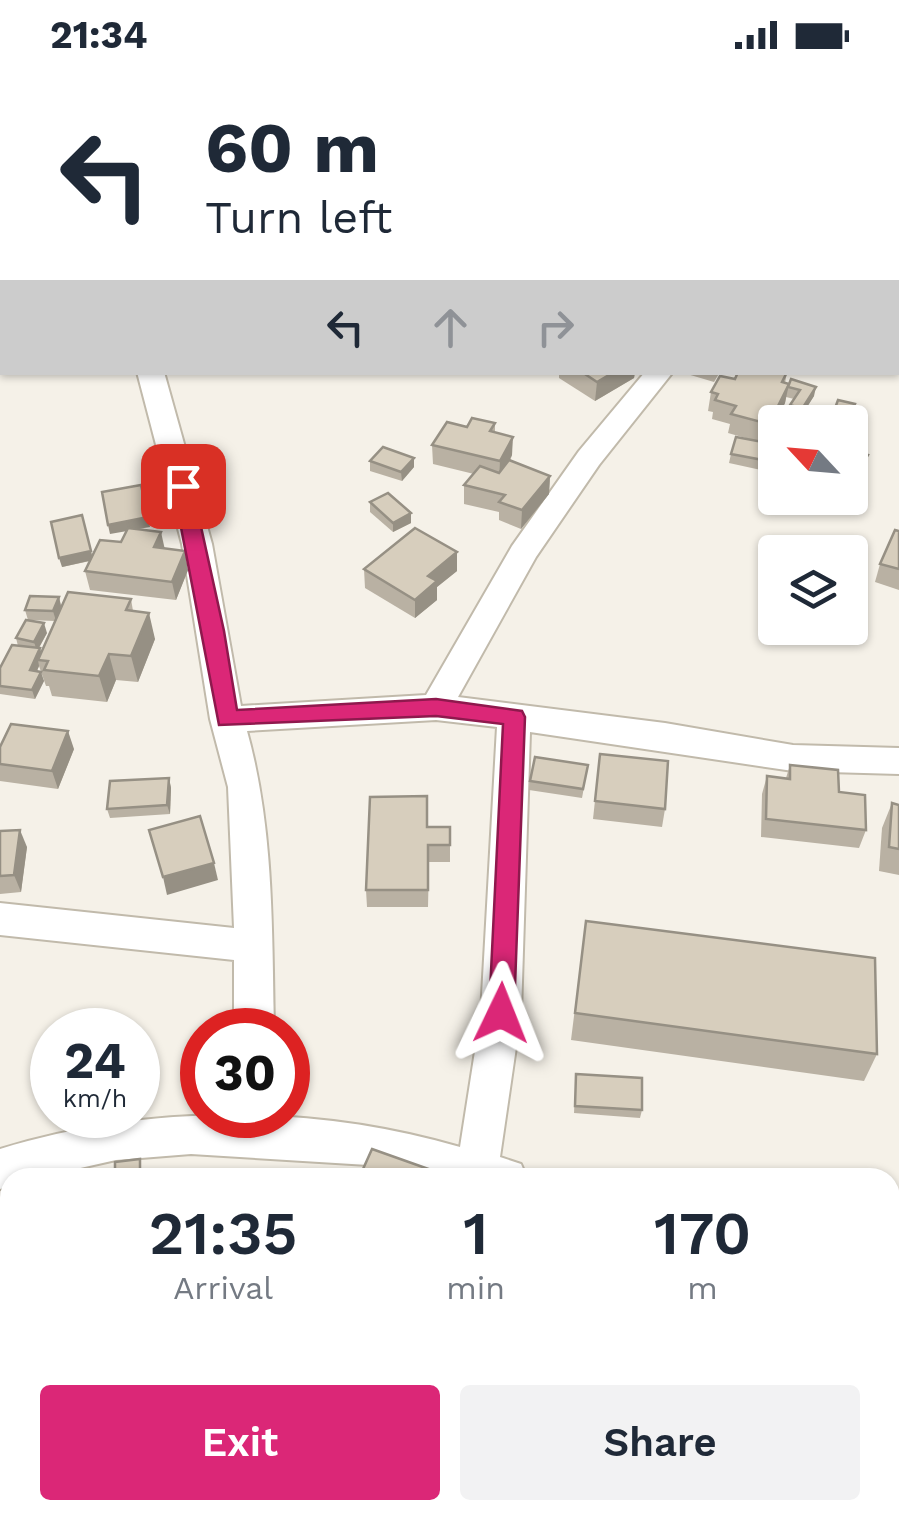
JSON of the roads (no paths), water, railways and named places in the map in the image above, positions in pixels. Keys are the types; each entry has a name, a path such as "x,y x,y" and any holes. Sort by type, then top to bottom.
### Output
{"street":[{"path":"151,375 197,544 227,719 245,787 254,1008"},
{"path":"436,708 523,553 589,458 658,375"},
{"path":"227,719 436,708 665,736 793,758 840,763 899,761"},
{"path":"492,1168 514,717"},
{"path":"0,919 253,946"},
{"path":"3,1168 93,1142 180,1132"},
{"path":"310,1136 400,1150 466,1168"}]}
